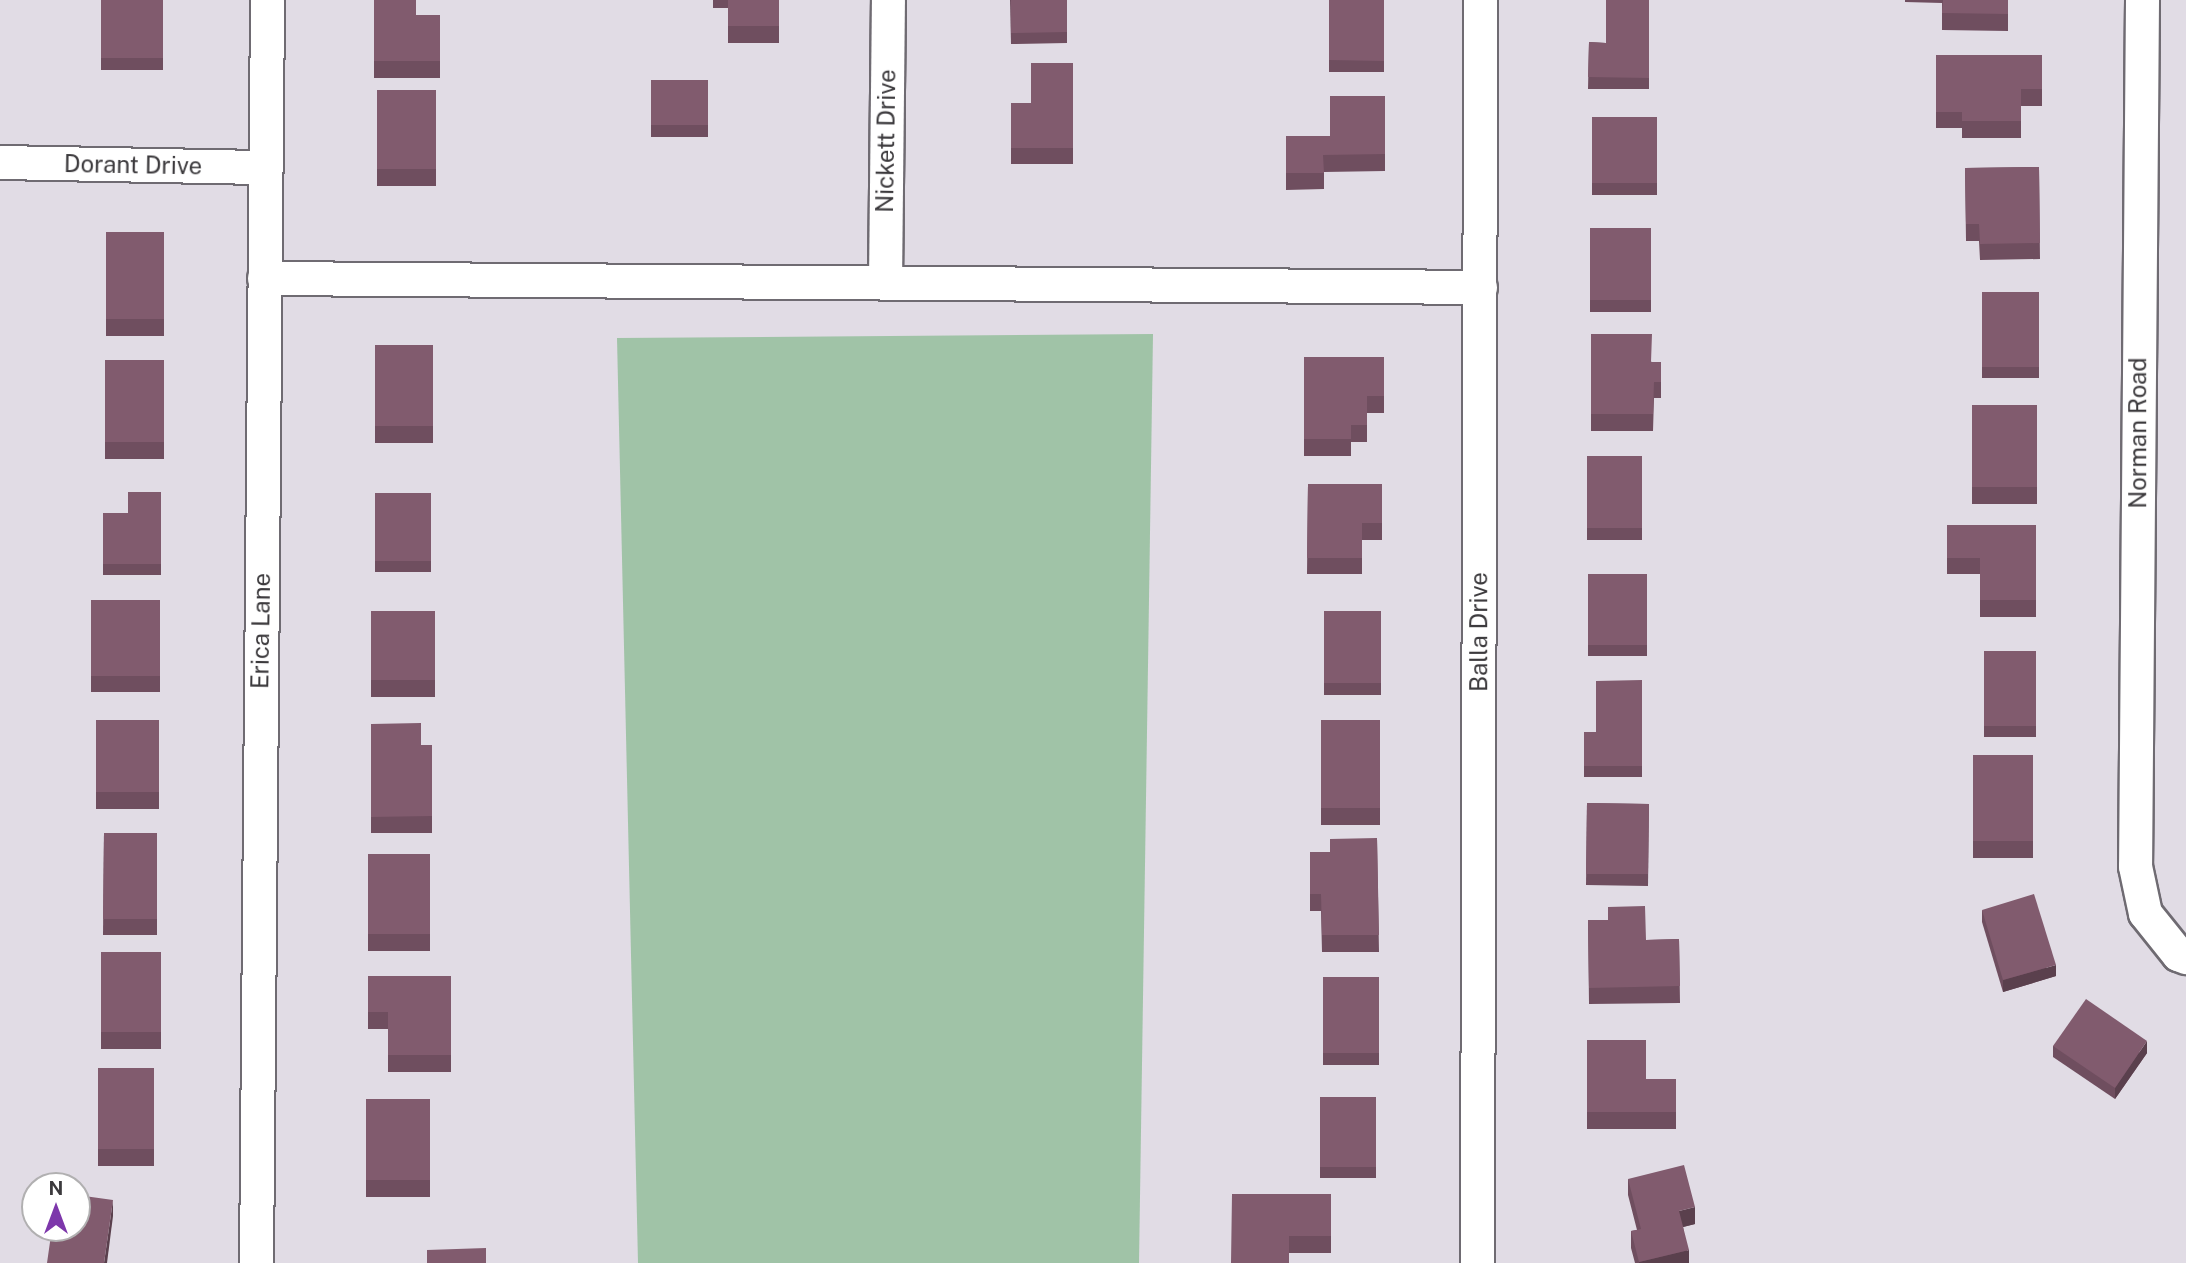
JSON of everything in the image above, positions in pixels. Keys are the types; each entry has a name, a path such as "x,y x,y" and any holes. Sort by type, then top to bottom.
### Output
{"street":[{"name":"Erica Lane","path":"256,1263 267,0"},
{"name":"Nickett Drive","path":"885,282 888,0"},
{"name":"Balla Drive","path":"1477,1263 1480,0"},
{"name":"Norman Road","path":"2142,0 2135,866 2145,913 2178,954 2186,957"},
{"name":"Dorant Drive","path":"0,162 265,167"},
{"path":"264,278 1480,286"}],"green space":[{"path":"1153,334 1139,1263 638,1263 617,338"}],"building":[{"path":"101,0 163,0 163,58 101,58"},
{"path":"374,0 416,0 416,15 440,15 440,61 374,61"},
{"path":"728,0 779,0 779,26 728,26"},
{"path":"1011,0 1067,0 1067,32 1011,33"},
{"path":"1329,0 1384,0 1384,61 1329,60"},
{"path":"1606,0 1649,0 1649,78 1588,77 1589,42 1606,43"},
{"path":"1943,0 2008,0 2008,14 1942,13"},
{"path":"1936,55 2042,55 2042,89 2021,89 2021,121 1962,121 1962,112 1936,112"},
{"path":"1031,63 1073,63 1073,148 1011,148 1011,103 1031,103"},
{"path":"651,80 708,80 708,125 651,125"},
{"path":"377,90 436,90 436,169 377,169"},
{"path":"1330,96 1385,96 1385,154 1323,155 1324,173 1286,173 1286,136 1330,136"},
{"path":"1592,117 1657,117 1657,183 1592,183"},
{"path":"2039,167 2040,243 1980,244 1979,224 1966,224 1965,168"},
{"path":"1590,228 1651,228 1651,300 1590,300"},
{"path":"106,232 164,232 164,319 106,319"},
{"path":"1982,292 2039,292 2039,367 1982,367"},
{"path":"1591,334 1652,334 1651,362 1661,362 1661,382 1654,382 1653,414 1591,414"},
{"path":"375,345 433,345 433,426 375,426"},
{"path":"1304,357 1384,357 1384,396 1367,396 1367,425 1351,425 1351,439 1304,439"},
{"path":"105,360 164,360 164,442 105,442"},
{"path":"1972,405 2037,405 2037,487 1972,487"},
{"path":"1587,456 1642,456 1642,528 1587,528"},
{"path":"1308,484 1382,484 1382,523 1362,523 1362,558 1307,558"},
{"path":"128,492 161,492 161,564 103,564 103,513 128,513"},
{"path":"375,493 431,493 431,561 375,561"},
{"path":"1947,525 2036,525 2036,600 1980,600 1980,558 1947,558"},
{"path":"1588,574 1647,574 1647,645 1588,645"},
{"path":"91,600 160,600 160,676 91,676"},
{"path":"371,611 435,611 435,680 371,680"},
{"path":"1324,611 1381,611 1381,683 1324,683"},
{"path":"1984,651 2036,651 2036,726 1984,726"},
{"path":"1642,680 1642,766 1584,766 1584,732 1596,732 1596,681"},
{"path":"96,720 159,720 159,792 96,792"},
{"path":"1321,720 1380,720 1380,808 1321,808"},
{"path":"421,723 421,745 432,745 432,816 371,817 371,724"},
{"path":"1973,755 2033,755 2033,841 1973,841"},
{"path":"1587,803 1649,804 1648,874 1586,874"},
{"path":"104,833 157,833 157,919 103,919"},
{"path":"1377,838 1379,935 1322,935 1321,894 1310,894 1310,852 1330,852 1330,839"},
{"path":"368,854 430,854 430,934 368,934"},
{"path":"2034,894 2056,965 2003,980 1982,910"},
{"path":"1645,906 1646,940 1679,939 1680,986 1589,988 1588,920 1608,920 1608,907"},
{"path":"101,952 161,952 161,1032 101,1032"},
{"path":"368,976 451,976 451,1055 388,1055 388,1012 368,1012"},
{"path":"1323,977 1379,977 1379,1053 1323,1053"},
{"path":"2086,999 2147,1041 2115,1088 2053,1046"},
{"path":"1587,1040 1646,1040 1646,1079 1676,1079 1676,1112 1587,1112"},
{"path":"98,1068 154,1068 154,1149 98,1149"},
{"path":"1320,1097 1376,1097 1376,1167 1320,1167"},
{"path":"366,1099 430,1099 430,1180 366,1180"},
{"path":"1684,1165 1695,1207 1679,1211 1689,1250 1639,1262 1631,1231 1641,1229 1628,1179"},
{"path":"1232,1194 1331,1194 1331,1236 1289,1236 1289,1263 1231,1263"},
{"path":"91,1197 113,1200 104,1263 47,1263 50,1242 91,1242"},
{"path":"486,1248 486,1263 427,1263 427,1250"}]}
